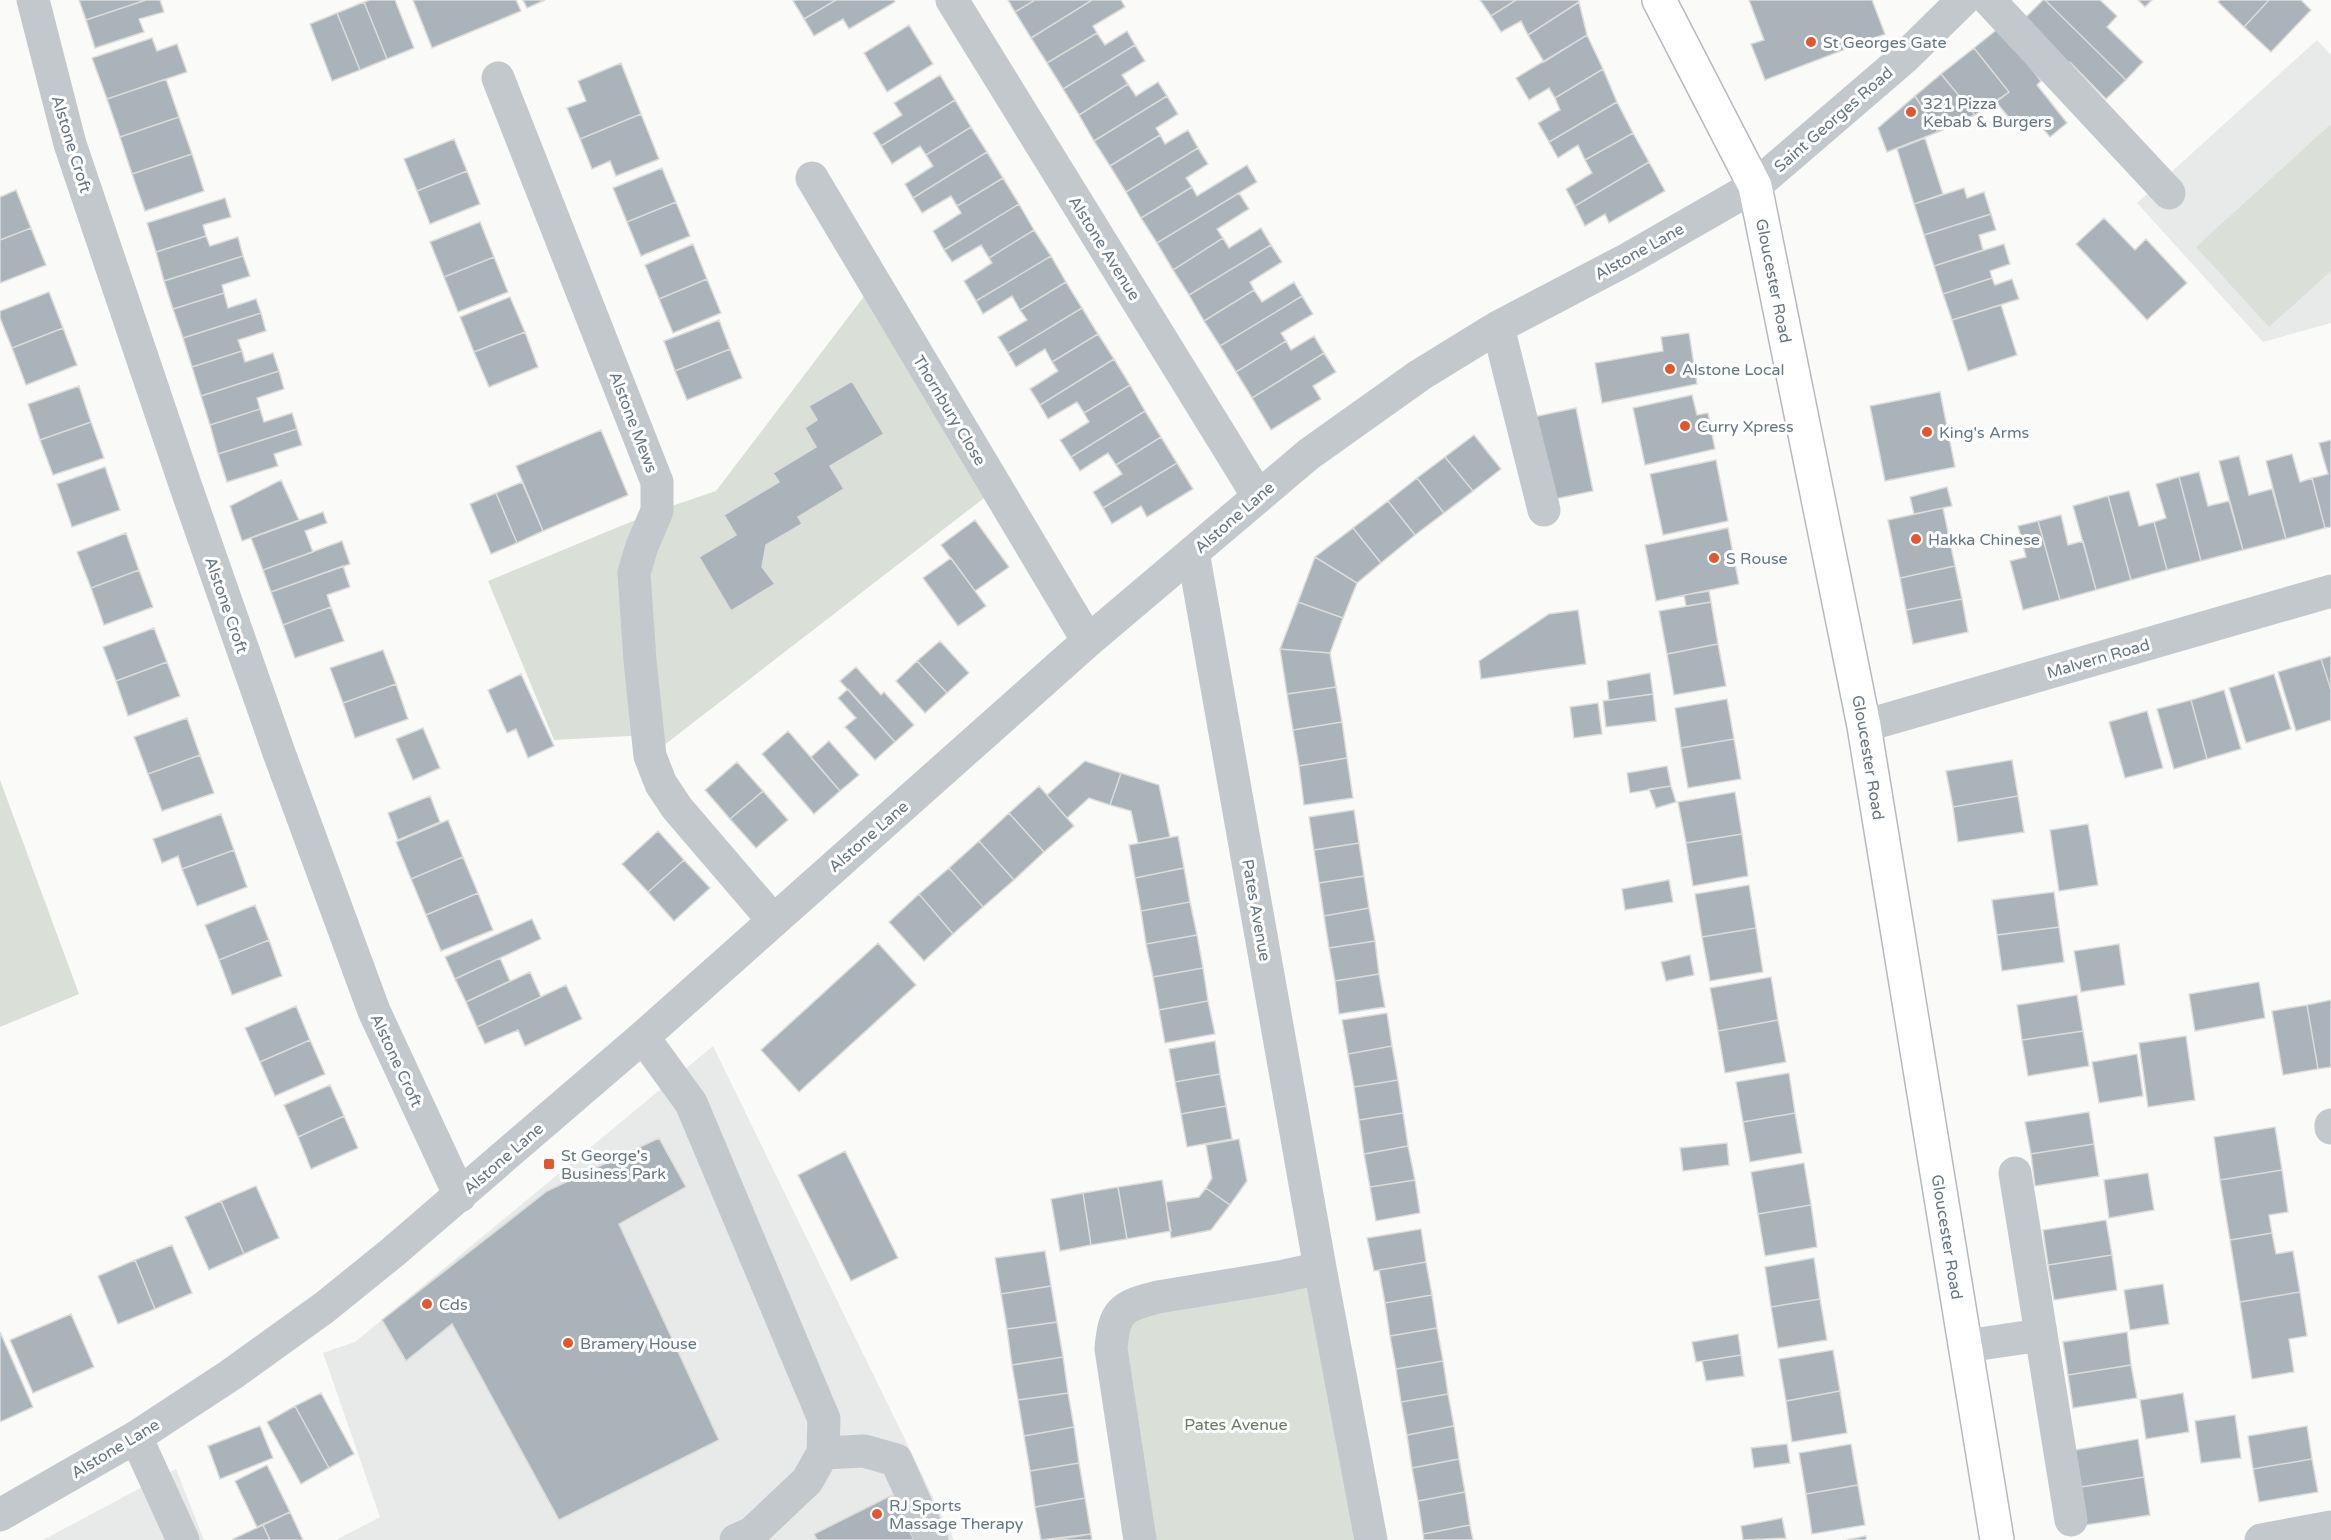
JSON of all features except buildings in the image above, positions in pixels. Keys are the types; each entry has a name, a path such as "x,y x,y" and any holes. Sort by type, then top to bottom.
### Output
{"main road":[{"name":"Gloucester Road","path":"1659,0 1755,186 1864,726 1997,1540"}],"street":[{"name":"Alstone Croft","path":"33,0 70,144 278,750 374,1011 460,1196"},
{"name":"Alstone Avenue","path":"952,0 1258,496"},
{"name":"Saint Georges Road","path":"1755,186 1904,58 1963,0"},
{"path":"1989,0 2169,193"},
{"name":"Alstone Mews","path":"498,78 657,482 657,511 642,546 634,573 650,756 661,784 677,808 773,920"},
{"name":"Thornbury Close","path":"812,178 1088,641"},
{"name":"Alstone Lane","path":"0,1515 136,1437 232,1374 325,1307 460,1196 643,1037 1088,641 1258,496 1362,415 1420,375 1498,327 1626,260 1755,186"},
{"path":"1498,327 1544,510"},
{"name":"Pates Avenue","path":"1193,552 1320,1268 1371,1540"},
{"name":"Malvern Road","path":"1864,726 2331,591"},
{"path":"643,1037 691,1103 824,1419 823,1453 807,1481 748,1538"},
{"path":"2015,1173 2071,1521"},
{"path":"1140,1540 1111,1349 1113,1326 1121,1311 1139,1301 1320,1268"},
{"path":"1966,1346 2041,1335"},
{"path":"136,1437 183,1540"},
{"path":"823,1453 864,1451 896,1460 932,1540"},
{"path":"2261,1540 2331,1527"}],"shaded area":[{"path":"2317,40 2331,55 2331,323 2263,342 2137,203"},
{"path":"713,1046 954,1540 336,1540 380,1517 323,1353 355,1342"},
{"path":"176,1469 204,1540 43,1540"}],"green space":[{"path":"2331,124 2331,271 2269,327 2196,247"},
{"path":"875,282 997,488 650,756 648,735 554,740 488,581 657,511 716,491"},
{"path":"0,780 79,994 0,1027"},
{"name":"Pates Avenue","path":"1320,1268 1371,1540 1140,1540 1121,1311"}],"place":[{"name":"St Georges Gate","path":"1811,42"},
{"name":"321 Pizza Kebab & Burgers","path":"1911,112"},
{"name":"Alstone Local","path":"1670,369"},
{"name":"Curry Xpress","path":"1685,426"},
{"name":"King's Arms","path":"1927,432"},
{"name":"Hakka Chinese","path":"1916,539"},
{"name":"S Rouse","path":"1714,558"},
{"name":"St George's Business Park","path":"549,1164"},
{"name":"Cds","path":"427,1304"},
{"name":"Bramery House","path":"568,1343"},
{"name":"RJ Sports Massage Therapy","path":"877,1514"}]}
